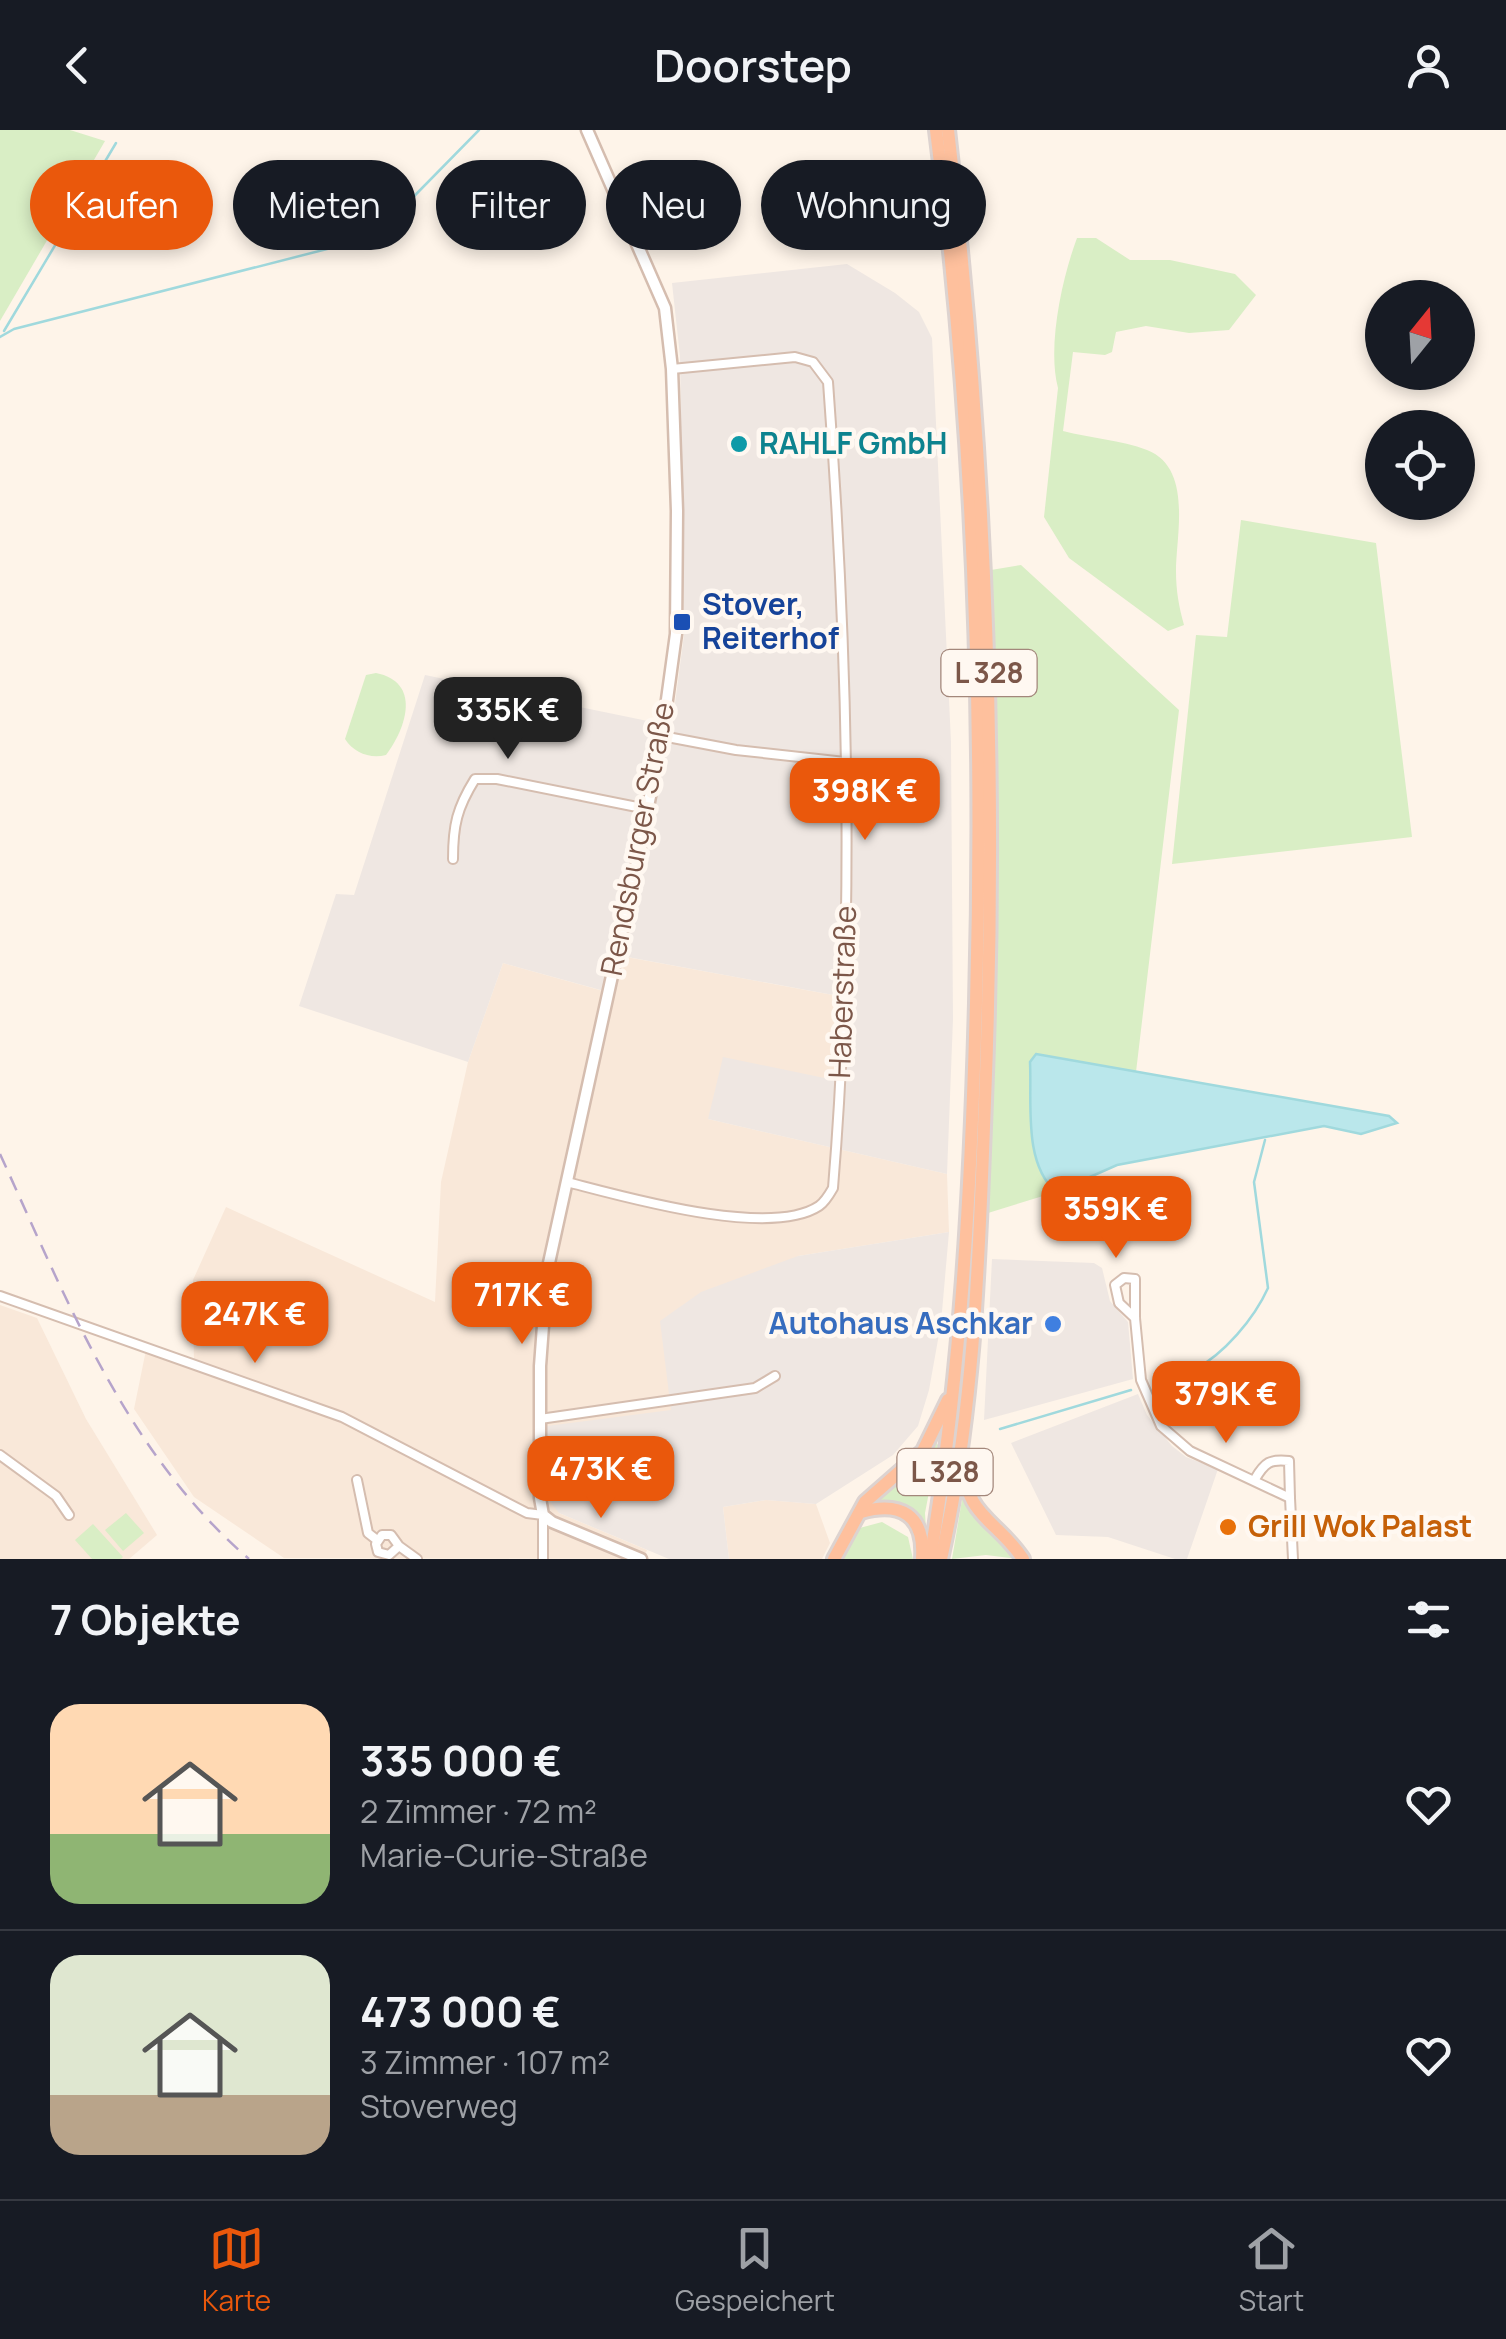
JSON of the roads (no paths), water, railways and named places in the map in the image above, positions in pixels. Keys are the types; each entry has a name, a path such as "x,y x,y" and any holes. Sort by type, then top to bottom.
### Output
{"highway":[{"name":"L 328","path":"930,1559 955,1384 966,1248 979,810 971,532 936,130"},
{"name":"L 328","path":"941,1559 965,1405 981,1218 992,808 983,527 948,130"},
{"path":"834,1559 865,1502 923,1451 955,1384"},
{"path":"965,1405 964,1468 972,1501 1023,1559"},
{"path":"861,1512 880,1507 895,1508 909,1515 919,1529 922,1559"}],"street":[{"name":"Rendsburger Straße","path":"543,1559 540,1366 547,1272 662,736 676,634 677,511 672,368 665,308 586,130"},
{"name":"Haberstraße","path":"566,1182 655,1205 726,1217 801,1215 822,1205 833,1188 844,997 846,762 839,537 828,382 813,362 795,357 672,368"},
{"path":"662,736 736,750 846,762"},
{"path":"452,859 453,825 475,779 512,782 647,809"},
{"path":"1135,1318 1119,1302 1115,1285 1124,1278 1135,1279 1141,1380 1160,1426 1190,1451 1290,1498"},
{"path":"0,1296 342,1417 527,1512 543,1515 641,1559"},
{"path":"540,1419 755,1388 774,1376"},
{"path":"0,1456 56,1496 69,1516"},
{"path":"1255,1479 1271,1460 1289,1461 1293,1559"},
{"path":"357,1480 368,1533 377,1540 378,1552 389,1555 398,1546"},
{"path":"377,1540 382,1535 391,1535 398,1546 417,1559"}],"water":[{"path":"1036,1054 1389,1116 1397,1123 1361,1134 1324,1126 1117,1165 1056,1192 1038,1165 1031,1132 1030,1062"}],"waterway":[{"path":"0,337 14,329 374,237 479,130"},
{"path":"4,331 116,143"},
{"path":"1156,1380 1189,1372 1216,1355 1246,1323 1268,1288 1254,1182 1265,1140"},
{"path":"1000,1429 1131,1390"}],"railway":[{"path":"0,1154 75,1317 134,1422 167,1471 249,1559"}],"place":[{"name":"RAHLF GmbH","path":"739,444"},
{"name":"Stover, Reiterhof","path":"682,622"},
{"name":"Autohaus Aschkar","path":"1053,1324"},
{"name":"Grill Wok Palast","path":"1228,1527"}]}
